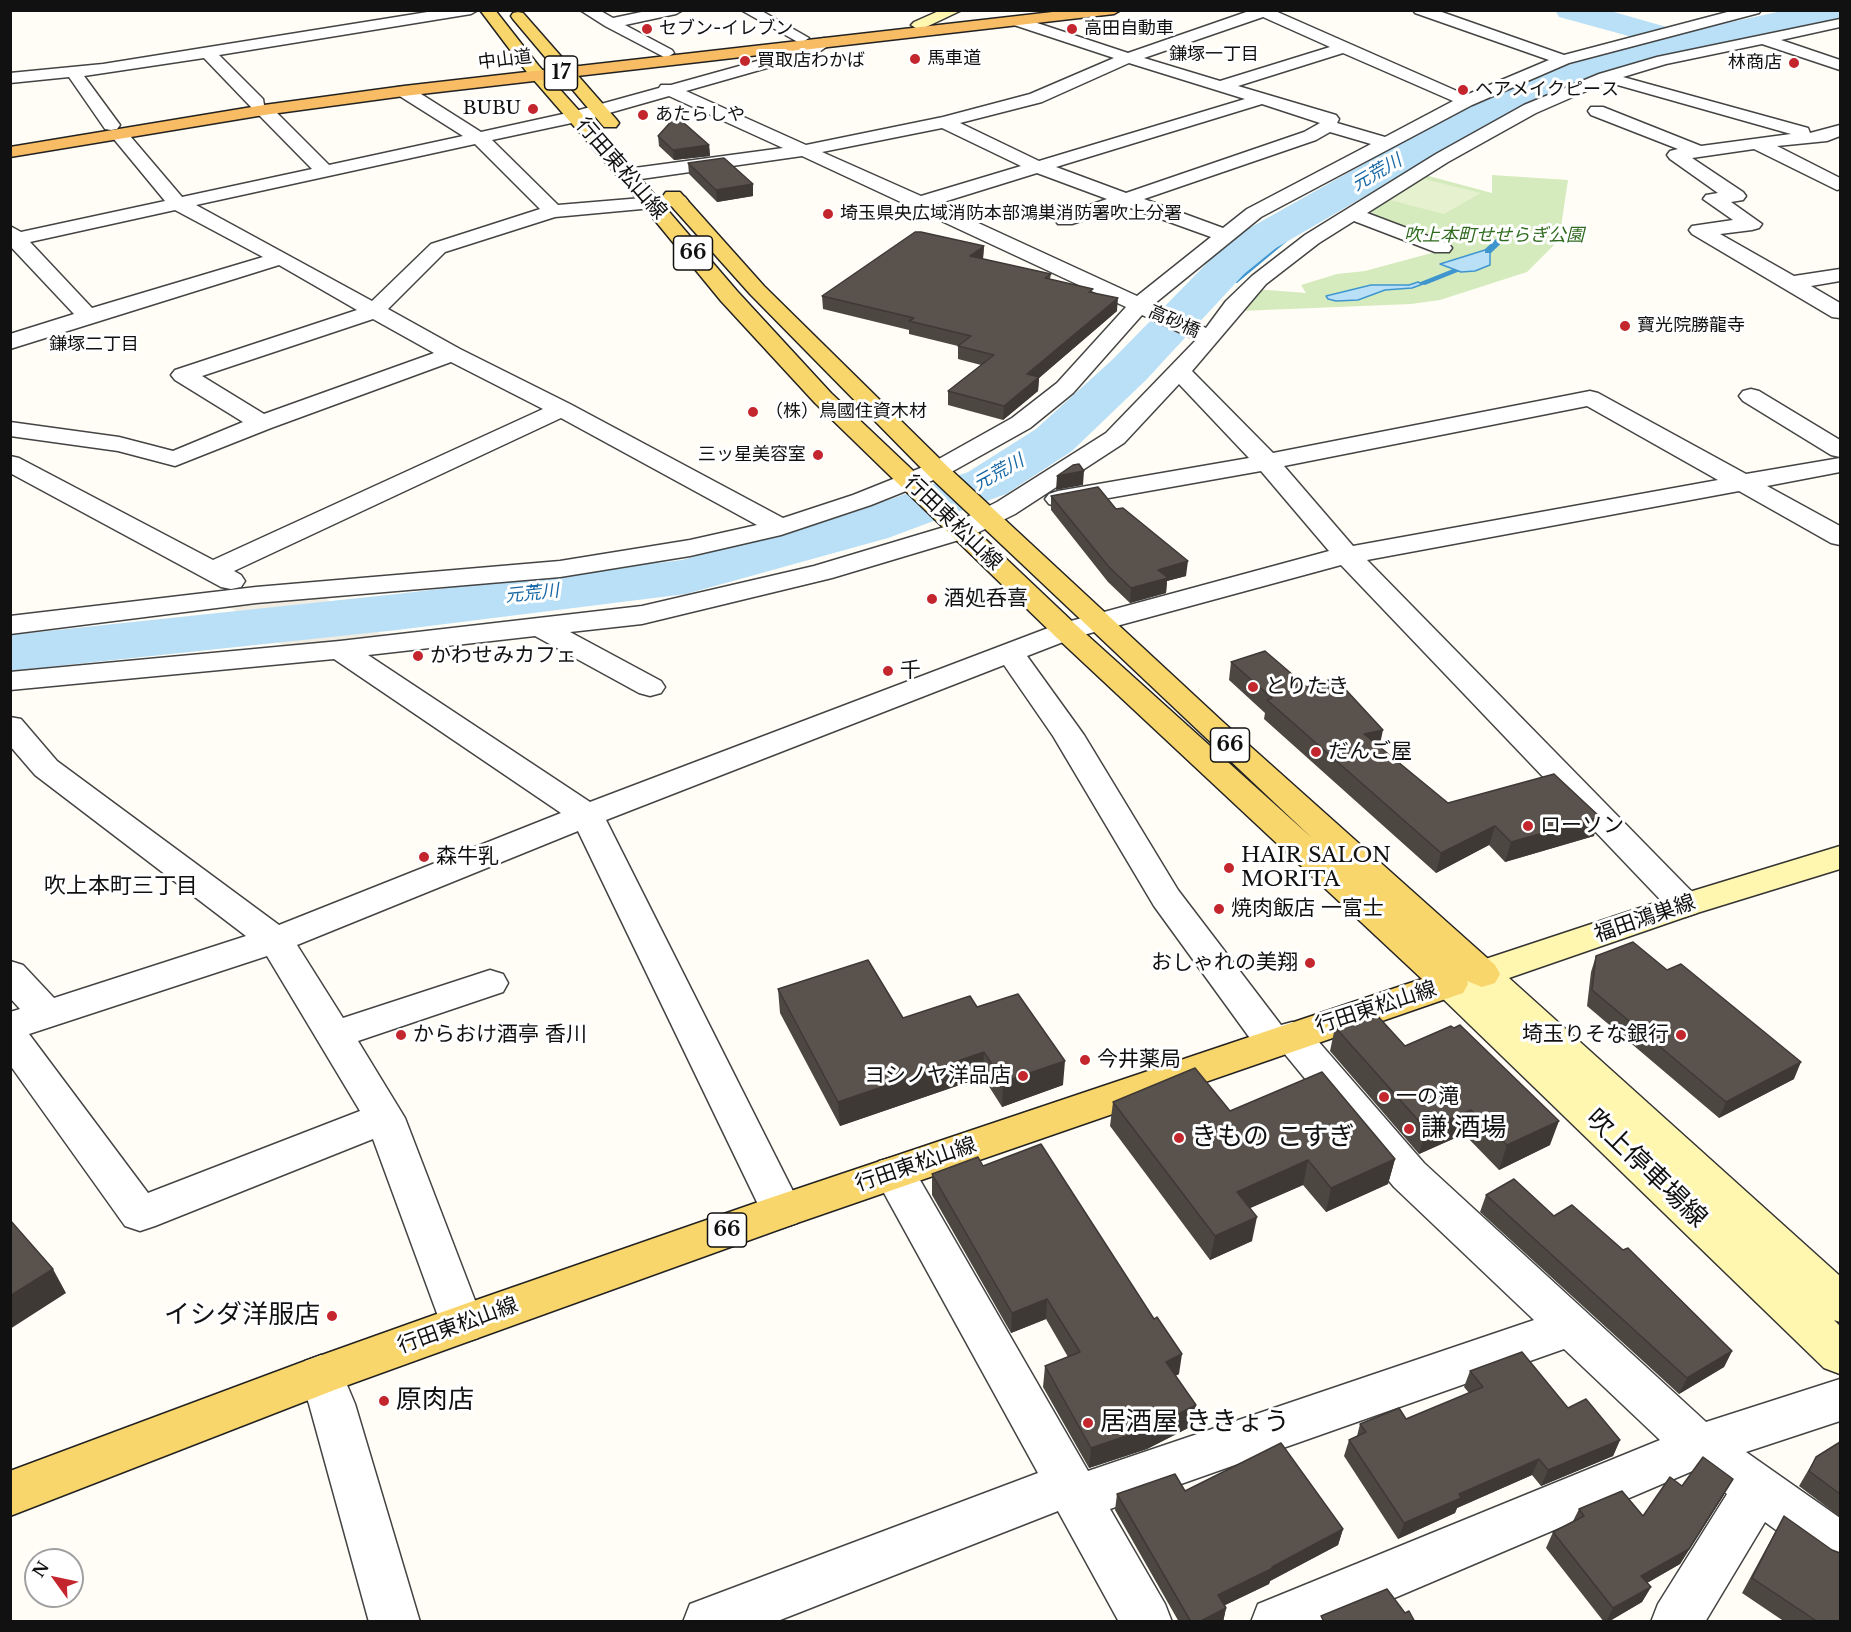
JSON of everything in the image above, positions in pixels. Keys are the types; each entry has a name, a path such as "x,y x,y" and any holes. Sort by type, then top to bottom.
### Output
{"highway":[{"name":"中山道","path":"564,69 666,53 1057,10"},
{"name":"中山道","path":"10,142 115,130 260,107 536,72 824,43 1114,10"},
{"name":"中山道","path":"260,107 404,91 536,72"},
{"name":"中山道","path":"10,152 115,130"}],"main road":[{"name":"行田東松山線","path":"487,10 536,72 729,296 815,390 910,482 978,519 1098,623 1466,979"},
{"name":"行田東松山線","path":"513,10 622,136"},
{"path":"919,25 955,10"},
{"name":"行田東松山線","path":"637,153 757,290 938,471 1066,631 1466,979"},
{"name":"福田鴻巣線","path":"1466,979 1684,905 1840,857"},
{"name":"行田東松山線","path":"10,1494 321,1374 783,1210 1282,1039 1466,979"},
{"name":"吹上停車場線","path":"1466,979 1840,1304"},
{"name":"吹上停車場線","path":"1466,979 1840,1354"}],"street":[{"path":"10,78 74,72 207,53 471,10"},
{"path":"587,10 666,53"},
{"path":"610,23 676,10"},
{"path":"748,10 801,38"},
{"path":"1420,10 1446,22 1563,60"},
{"path":"1690,10 1840,65"},
{"path":"10,625 256,595 560,569 690,548 781,527 862,500 938,471 1021,423 1065,388 1138,306 1254,213 1466,100 1563,60 1754,10"},
{"path":"627,175 802,151 944,122 1036,98 1128,58 1261,11 1466,100"},
{"path":"1018,22 1330,119 1328,126 1310,136 1065,220"},
{"path":"978,519 1115,438 1210,338 1234,306 1259,280 1312,239 1442,158 1530,109 1605,77 1663,60 1840,23"},
{"path":"12,237 177,204 575,117 667,89 810,51 824,43"},
{"path":"1223,85 1345,47"},
{"path":"207,53 326,172"},
{"path":"74,72 115,130 177,204 281,258 452,354 562,409 781,527"},
{"path":"1605,77 1702,102 1821,137 1840,146"},
{"name":"高砂橋","path":"667,89 920,203 1210,338"},
{"path":"404,91 480,139 553,211"},
{"path":"920,203 1264,98"},
{"path":"1629,123 1702,102"},
{"path":"1597,111 1698,152"},
{"path":"944,122 1037,167 1224,235"},
{"path":"1328,126 1384,142"},
{"path":"1840,130 1821,137 1756,142 1676,155 1737,196 1713,200 1752,224 1699,230 1840,312"},
{"path":"1756,142 1815,172 1839,176"},
{"path":"262,423 183,375 374,312 438,248 553,211 678,201"},
{"path":"1352,214 1442,248"},
{"path":"12,237 88,316"},
{"path":"10,342 281,258"},
{"path":"1791,283 1840,276"},
{"path":"10,429 118,444 175,459 262,423 452,354"},
{"path":"1179,371 1267,462 1347,555 1684,905"},
{"path":"1751,396 1840,450"},
{"path":"10,681 340,650 642,615 822,572 978,519 1590,398 1840,537"},
{"path":"212,571 562,409"},
{"path":"10,463 256,595"},
{"path":"10,1026 275,940 587,815 1066,631 1347,555 1840,465"},
{"path":"540,627 650,687"},
{"path":"340,650 587,815 783,1210"},
{"path":"1010,653 1068,735 1166,898 1282,1039 1409,1175 1699,1446 1840,1547"},
{"path":"10,726 46,768 275,940 385,1118 462,1324"},
{"path":"10,974 47,1014"},
{"path":"334,1035 490,983"},
{"path":"10,1036 140,1214 385,1118"},
{"path":"894,1173 1147,1622"},
{"path":"708,1622 1073,1491 1571,1327"},
{"path":"321,1374 332,1404 394,1622"},
{"path":"1276,1622 1699,1446 1840,1400"},
{"path":"1676,1622 1759,1487"}],"green space":[{"name":"吹上本町せせらぎ公園","path":"1425,175 1492,193 1492,175 1568,180 1559,240 1527,272 1440,300 1411,304 1240,311 1255,289 1306,293 1301,285 1337,274 1365,271 1439,251 1363,211"},
{"path":"1424,179 1481,193 1444,214 1390,200"}],"shaded area":[{"path":"320,595 339,607 357,605 380,621 370,626 386,638 288,650 270,636 254,638 232,622 244,616 226,605"}],"water":[{"path":"1485,250 1490,252 1490,265 1475,271 1461,272 1440,264"},
{"path":"1418,282 1423,284 1412,288 1385,290 1358,300 1336,301 1326,296 1371,285 1409,285"}],"building":[{"path":"676,116 709,145 673,150 658,136"},
{"path":"724,158 753,184 716,190 688,163"},
{"path":"915,232 984,246 970,256 1051,274 1045,278 1093,289 1089,292 1118,298 1027,374 1039,377 1004,406 948,391 994,355 958,346 971,336 909,321 914,318 822,296"},
{"path":"1079,464 1084,471 1057,476 1073,465"},
{"path":"1098,487 1116,509 1123,508 1188,561 1158,570 1168,578 1131,588 1109,567 1051,496"},
{"path":"1265,651 1307,687 1335,678 1383,730 1364,734 1448,803 1554,774 1600,817 1511,842 1495,826 1441,853 1267,700 1272,698 1231,662"},
{"path":"1633,942 1667,970 1681,964 1801,1062 1726,1102 1592,990 1596,956"},
{"path":"868,960 903,1018 970,996 977,1007 1018,994 1065,1061 1003,1082 984,1052 838,1102 778,989"},
{"path":"1374,1012 1405,1046 1451,1026 1454,1028 1460,1025 1559,1121 1507,1145 1471,1110 1426,1129 1335,1027"},
{"path":"1195,1068 1230,1111 1322,1072 1395,1159 1331,1188 1308,1160 1237,1192 1257,1217 1215,1236 1113,1102"},
{"path":"1041,1144 1154,1319 1157,1317 1182,1354 1166,1362 1196,1405 1150,1428 1091,1448 1045,1366 1080,1352 1047,1299 1012,1313 932,1174 978,1157 983,1166"},
{"path":"1514,1179 1554,1216 1572,1205 1623,1250 1628,1248 1732,1351 1687,1378 1486,1195"},
{"path":"10,1220 53,1269 10,1296"},
{"path":"1522,1352 1568,1408 1586,1399 1620,1440 1548,1470 1539,1459 1459,1494 1461,1498 1404,1523 1349,1440 1366,1432 1360,1424 1399,1408 1406,1419 1483,1387 1470,1371"},
{"path":"1840,1442 1840,1494 1809,1471 1816,1457"},
{"path":"1281,1443 1343,1529 1273,1568 1218,1595 1226,1608 1199,1622 1191,1622 1117,1494 1175,1474 1185,1491"},
{"path":"1703,1457 1733,1479 1689,1549 1641,1576 1651,1587 1613,1608 1553,1532 1584,1516 1579,1509 1622,1491 1643,1516 1670,1477 1682,1486"},
{"path":"1784,1516 1832,1550 1840,1553 1840,1622 1818,1622 1752,1578"},
{"path":"1387,1589 1405,1613 1409,1611 1415,1622 1324,1622 1321,1616"}],"waterway":[{"path":"1570,10 1681,41"},
{"name":"元荒川","path":"10,653 397,612 686,577 868,526 987,483 1054,440 1129,370 1229,265 1261,239 1462,124 1539,85 1577,70 1682,42 1834,10"},
{"path":"1367,190 1484,125"},
{"path":"1234,281 1288,236 1360,193"},
{"path":"1488,251 1510,231"},
{"path":"1422,283 1456,271"}],"place":[{"name":"セブン-イレブン","path":"647,29"},
{"name":"高田自動車","path":"1072,29"},
{"name":"馬車道","path":"915,59"},
{"name":"買取店わかば","path":"745,61"},
{"name":"林商店","path":"1794,63"},
{"name":"ヘアメイクピース","path":"1463,90"},
{"name":"BUBU","path":"533,109"},
{"name":"あたらしや","path":"643,115"},
{"name":"埼玉県央広域消防本部鴻巣消防署吹上分署","path":"828,214"},
{"name":"寶光院勝龍寺","path":"1625,326"},
{"name":"（株）鳥國住資木材","path":"753,412"},
{"name":"三ッ星美容室","path":"818,455"},
{"name":"酒処呑喜","path":"932,599"},
{"name":"かわせみカフェ","path":"418,656"},
{"name":"千","path":"888,671"},
{"name":"とりたき","path":"1253,687"},
{"name":"だんご屋","path":"1316,752"},
{"name":"ローソン","path":"1528,826"},
{"name":"森牛乳","path":"424,857"},
{"name":"HAIR SALON MORITA","path":"1229,868"},
{"name":"焼肉飯店 一富士","path":"1219,909"},
{"name":"おしゃれの美翔","path":"1310,963"},
{"name":"からおけ酒亭 香川","path":"401,1035"},
{"name":"埼玉りそな銀行","path":"1681,1035"},
{"name":"今井薬局","path":"1085,1060"},
{"name":"ヨシノヤ洋品店","path":"1023,1076"},
{"name":"一の滝","path":"1384,1097"},
{"name":"謙 酒場","path":"1409,1129"},
{"name":"きもの こすぎ","path":"1179,1138"},
{"name":"イシダ洋服店","path":"332,1316"},
{"name":"原肉店","path":"384,1401"},
{"name":"居酒屋 ききょう","path":"1088,1423"}],"district":[{"name":"鎌塚一丁目","path":"1214,55"},
{"name":"鎌塚二丁目","path":"94,345"},
{"name":"吹上本町三丁目","path":"121,887"}]}
